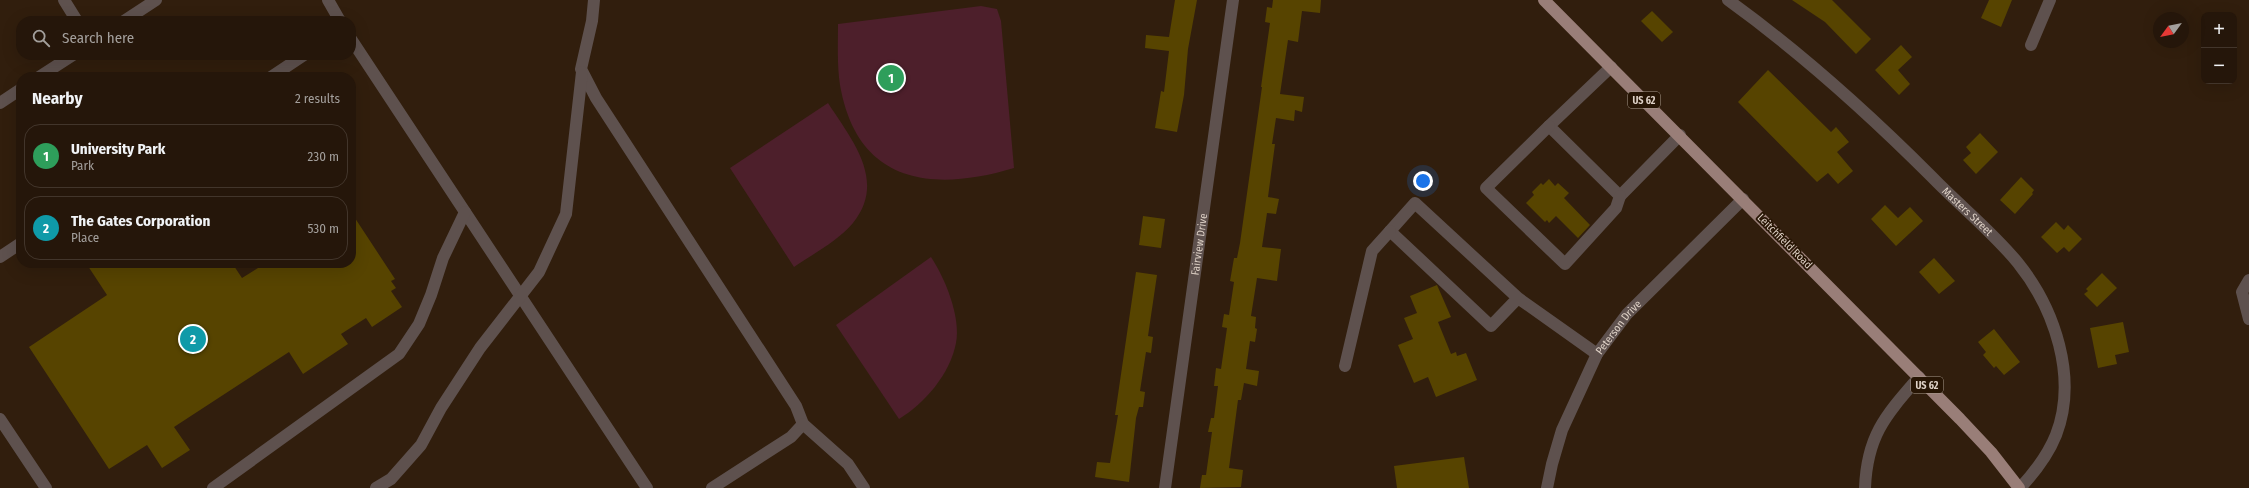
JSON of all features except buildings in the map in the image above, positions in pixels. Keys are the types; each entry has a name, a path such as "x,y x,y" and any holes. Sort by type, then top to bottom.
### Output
{"main road":[{"name":"Leitchfield Road","path":"1544,0 1680,135 1919,377 1991,452 2020,488"}],"street":[{"path":"64,0 74,16"},
{"path":"132,16 156,0"},
{"path":"328,0 337,16"},
{"path":"594,0 592,21 580,69 596,98 796,406 803,424 848,464 864,488"},
{"name":"Fairview Drive","path":"1165,488 1233,0"},
{"name":"Masters Street","path":"1728,0 1766,27 1830,79 1888,133 1994,236 2018,263 2039,293 2047,308 2059,342 2064,377 2063,408 2060,422 2051,446 2037,470 2020,488"},
{"path":"2031,45 2050,0"},
{"path":"356,47 522,296 647,488"},
{"path":"48,72 66,60"},
{"path":"278,72 296,60"},
{"path":"1611,68 1486,188 1565,264 1616,208 1620,196 1680,135"},
{"path":"376,488 391,478 421,445 441,408 480,348 522,296 539,272 566,214 582,72"},
{"path":"0,103 16,92"},
{"path":"1549,126 1620,196"},
{"name":"Peterson Drive","path":"1547,488 1562,430 1597,354 1627,314 1743,199"},
{"path":"1345,366 1372,251 1415,204 1518,298 1597,354"},
{"path":"213,488 399,354 419,324 431,295 443,258 465,212"},
{"path":"1390,231 1491,326 1518,298"},
{"path":"0,257 16,246"},
{"path":"2249,280 2242,292 2249,319"},
{"path":"1868,486 1871,443 1884,417 1919,377"},
{"path":"0,419 46,488"},
{"path":"712,488 791,438 803,424"}],"shaded area":[{"path":"981,6 997,9 1001,21 1014,168 983,176 954,179 927,179 902,173 881,161 863,143 849,118 839,77 838,24"},
{"path":"828,103 847,131 862,161 866,176 867,192 863,207 847,230 794,267 730,168"},
{"path":"931,257 942,276 951,298 956,322 956,343 948,366 935,387 918,405 899,419 836,325"}],"place":[{"name":"University Park","path":"891,78"},
{"name":"The Gates Corporation","path":"193,339"}]}
